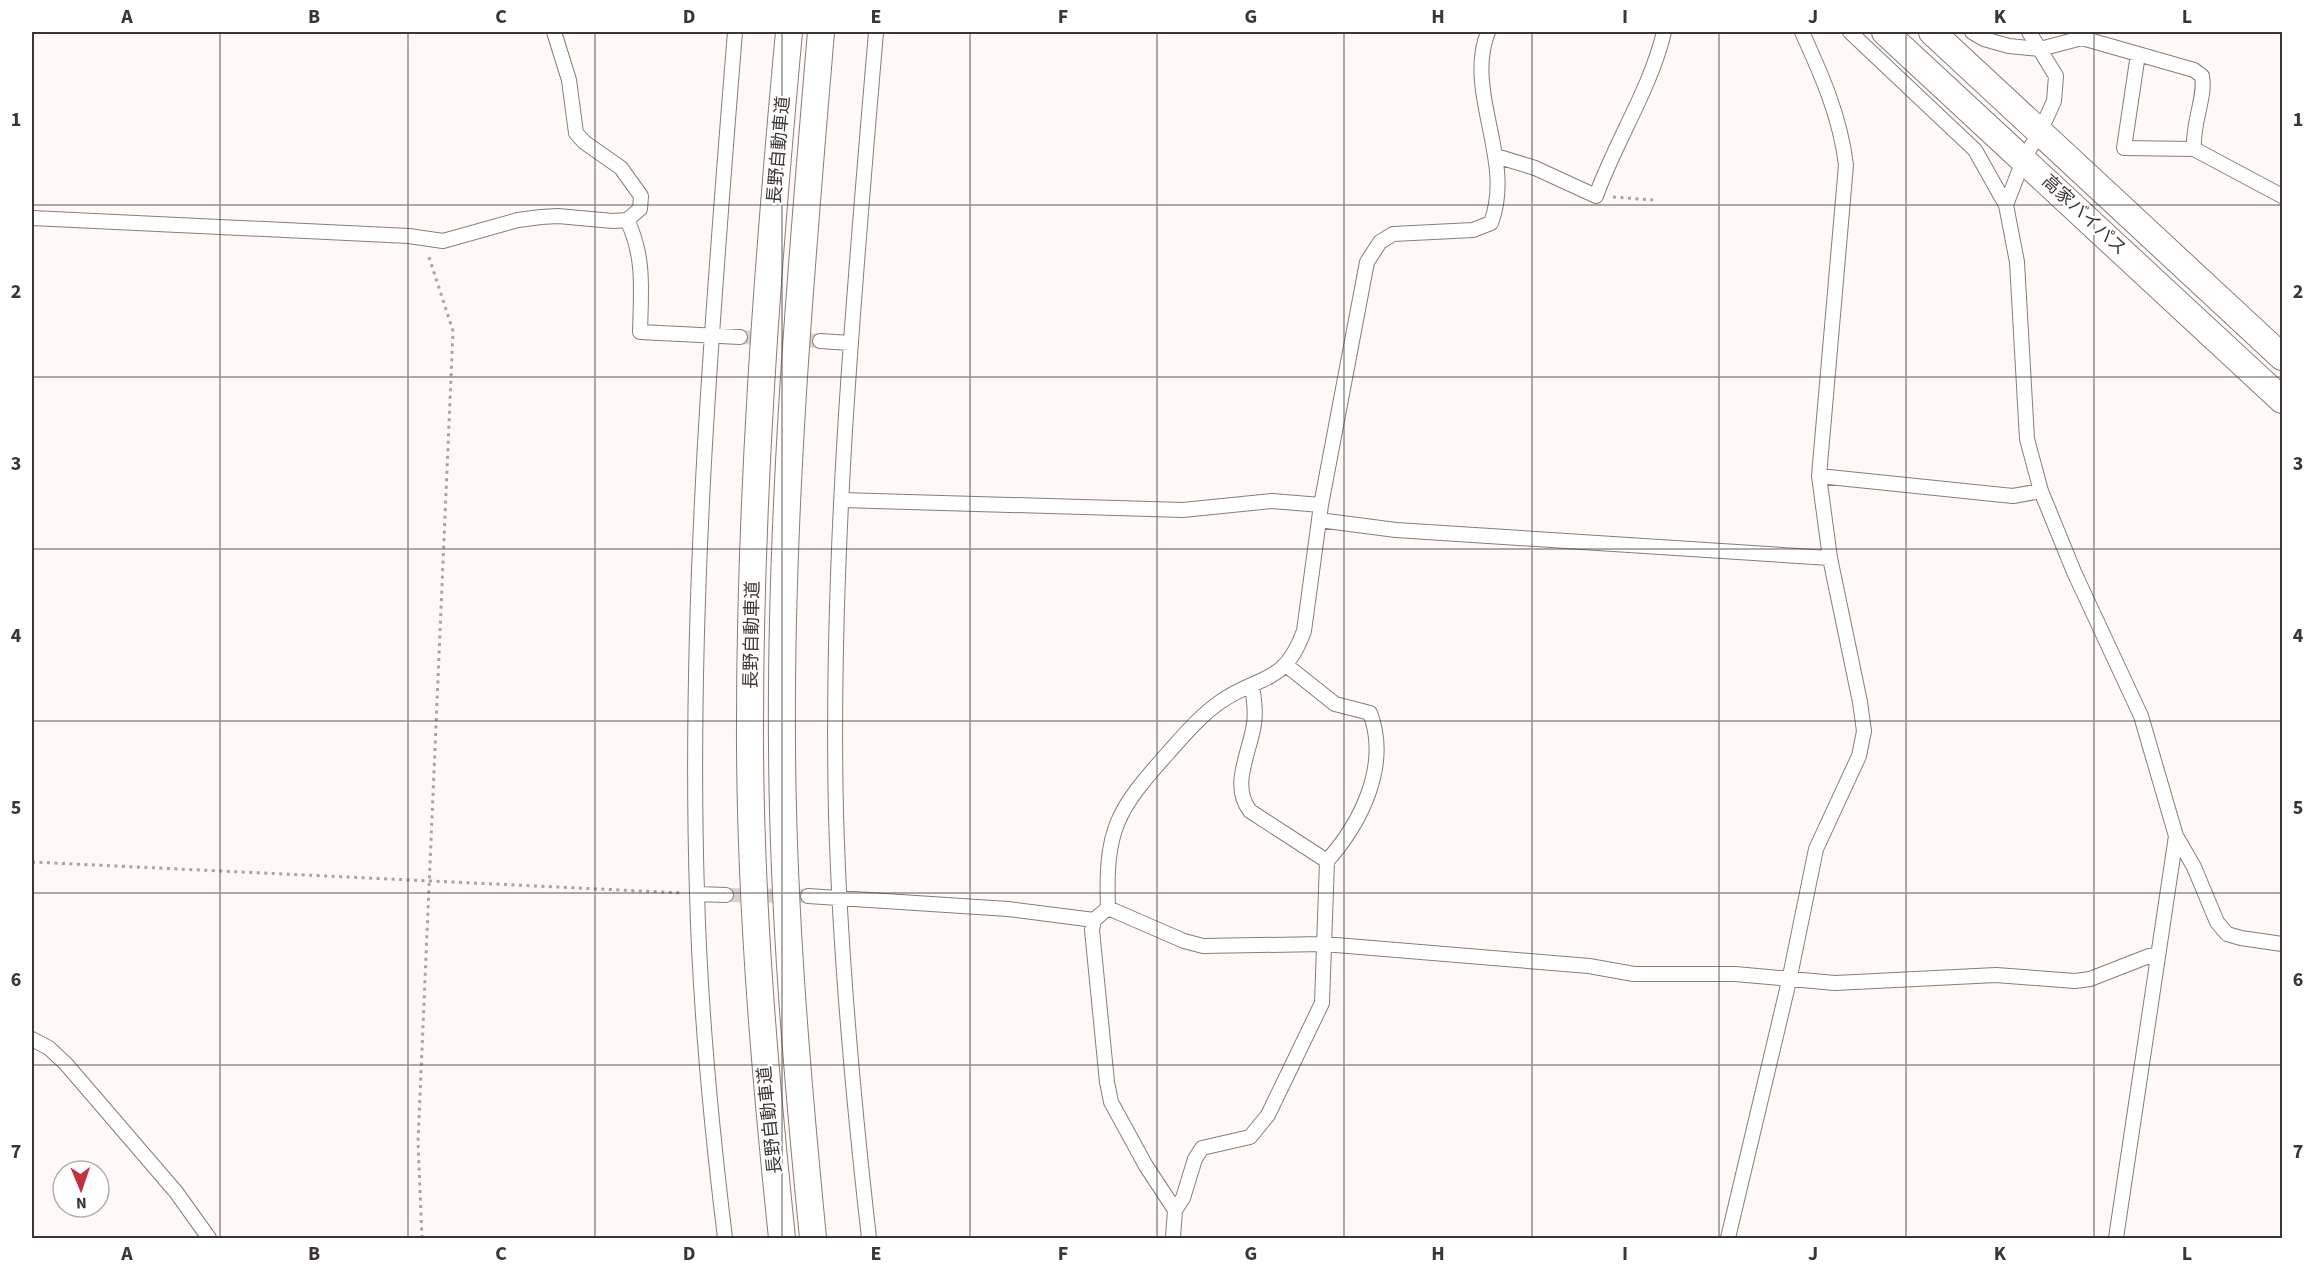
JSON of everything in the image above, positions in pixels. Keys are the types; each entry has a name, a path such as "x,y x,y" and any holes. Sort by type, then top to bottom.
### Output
{"highway":[{"name":"長野自動車道","path":"782,1239 764,1073 754,905 750,749 752,598 759,441 775,191 789,32"},
{"name":"長野自動車道","path":"813,1239 797,1074 786,910 782,747 783,598 790,445 821,32"},
{"name":"高家バイパス","path":"1885,32 1993,134 2024,158 2283,400"},
{"name":"高家バイパス","path":"1932,32 2283,357"}],"street":[{"path":"32,218 409,236 428,241 443,241 541,217 627,220 640,209 641,196 621,168 584,142 576,133 569,80 554,32"},
{"path":"725,1239 712,1135 697,894 698,613 711,336 735,32"},
{"path":"869,1239 852,1086 840,896 836,813 837,638 841,500 850,343 876,32"},
{"path":"1108,908 1107,877 1112,838 1121,811 1133,792 1196,722 1221,701 1271,678 1286,665 1297,650 1304,632 1318,520 1367,262 1380,242 1393,234 1473,230 1491,223 1497,207 1496,156 1480,65 1481,48 1488,32"},
{"path":"1496,156 1534,168 1596,196 1608,164 1642,98 1664,32"},
{"path":"1728,1239 1789,981 1816,849 1859,756 1864,731 1830,558 1819,476 1846,165 1842,134 1832,99 1803,32"},
{"path":"1850,32 1975,150 2006,205 2017,262 2027,439 2041,491 2074,572 2141,716 2176,836 2194,867 2217,922 2227,934 2283,944"},
{"path":"1972,32 1984,39 2009,46 2040,49 2082,38 2194,70 2202,76 2204,85 2192,131 2193,149"},
{"path":"2006,205 2024,158 2040,132 2054,101 2056,76 2029,32"},
{"path":"2138,54 2124,148 2193,149 2283,196"},
{"path":"627,220 636,239 642,265 639,332 740,336"},
{"path":"819,341 850,343"},
{"path":"1819,476 2013,496 2041,491"},
{"path":"841,500 1183,510 1272,501 1321,505"},
{"path":"1318,520 1396,530 1830,558"},
{"path":"1173,1239 1175,1210 1183,1198 1195,1159 1202,1148 1250,1137 1268,1115 1322,1004 1327,861 1354,824 1373,778 1377,756 1376,728 1370,713 1335,704 1286,665"},
{"path":"1252,686 1255,712 1242,768 1243,802 1250,811 1327,861"},
{"path":"2116,1239 2176,836"},
{"path":"697,894 726,895"},
{"path":"808,896 840,896 1008,909 1094,920"},
{"path":"1108,908 1184,941 1203,946 1324,944 1589,966 1634,974 1735,974 1789,981 1870,982 1996,975 2075,981 2090,979 2149,956 2158,955"},
{"path":"1108,908 1094,920 1092,930 1110,1102 1146,1166 1175,1210"},
{"path":"32,1039 48,1048 66,1064 176,1192 202,1226 208,1239"}],"path":[{"path":"1596,196 1653,200"},
{"path":"422,1239 418,1142 453,331 428,254 428,241"},
{"path":"32,862 429,879 697,894"}],"tunnel":[{"path":"740,337 820,341"},
{"path":"726,895 808,896"}]}
